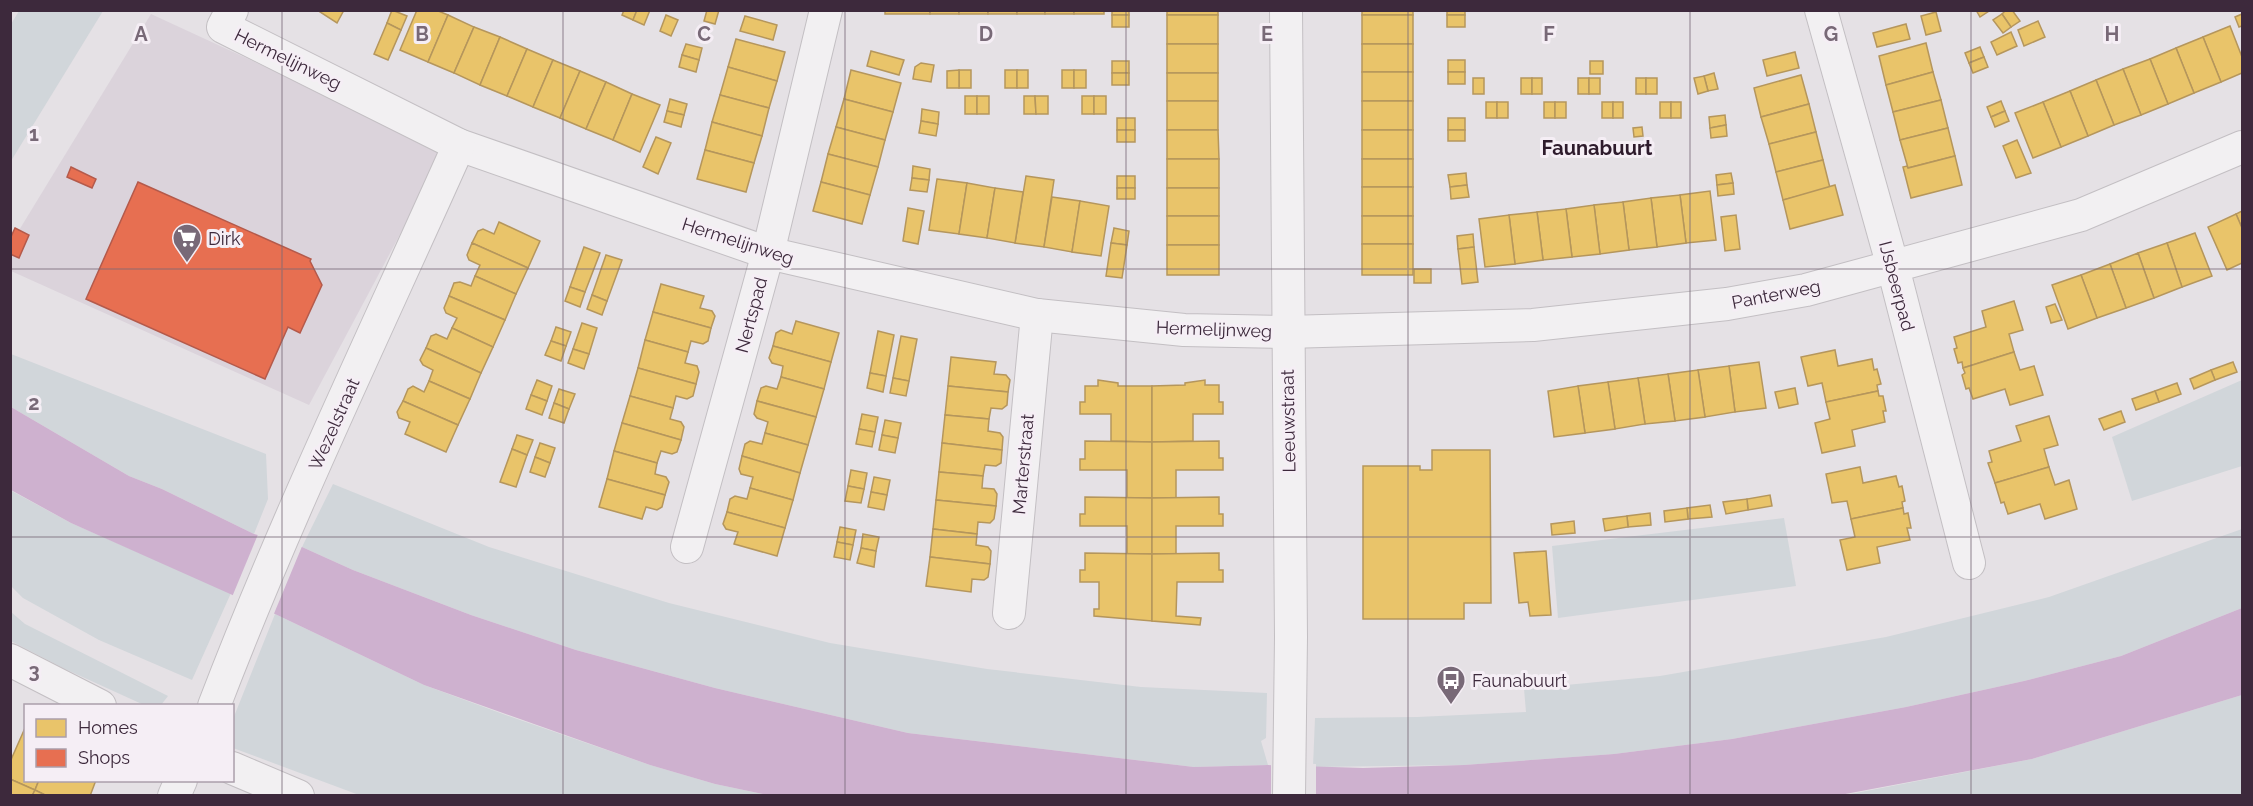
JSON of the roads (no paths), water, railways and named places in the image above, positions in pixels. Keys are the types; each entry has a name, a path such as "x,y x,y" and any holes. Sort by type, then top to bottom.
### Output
{"street":[{"name":"Nertspad","path":"687,547 768,253 826,10"},
{"name":"Leeuwstraat","path":"1286,10 1291,637 1289,795"},
{"name":"IJsbeerpad","path":"1821,10 1893,267 1969,563"},
{"name":"Hermelijnweg","path":"227,19 459,145 768,253 1037,315 1185,330 1287,332"},
{"name":"Wezelstraat","path":"214,704 285,531 459,145"},
{"name":"Panterweg","path":"1287,332 1533,326 1727,304 1806,290 2081,215 2242,147"},
{"name":"Marterstraat","path":"1009,613 1037,315"},
{"path":"10,660 98,704"},
{"path":"234,769 298,795"}],"place":[{"name":"Dirk","path":"187,264"},
{"name":"Faunabuurt","path":"1451,706"}],"district":[{"name":"Faunabuurt","path":"1597,148"}]}
